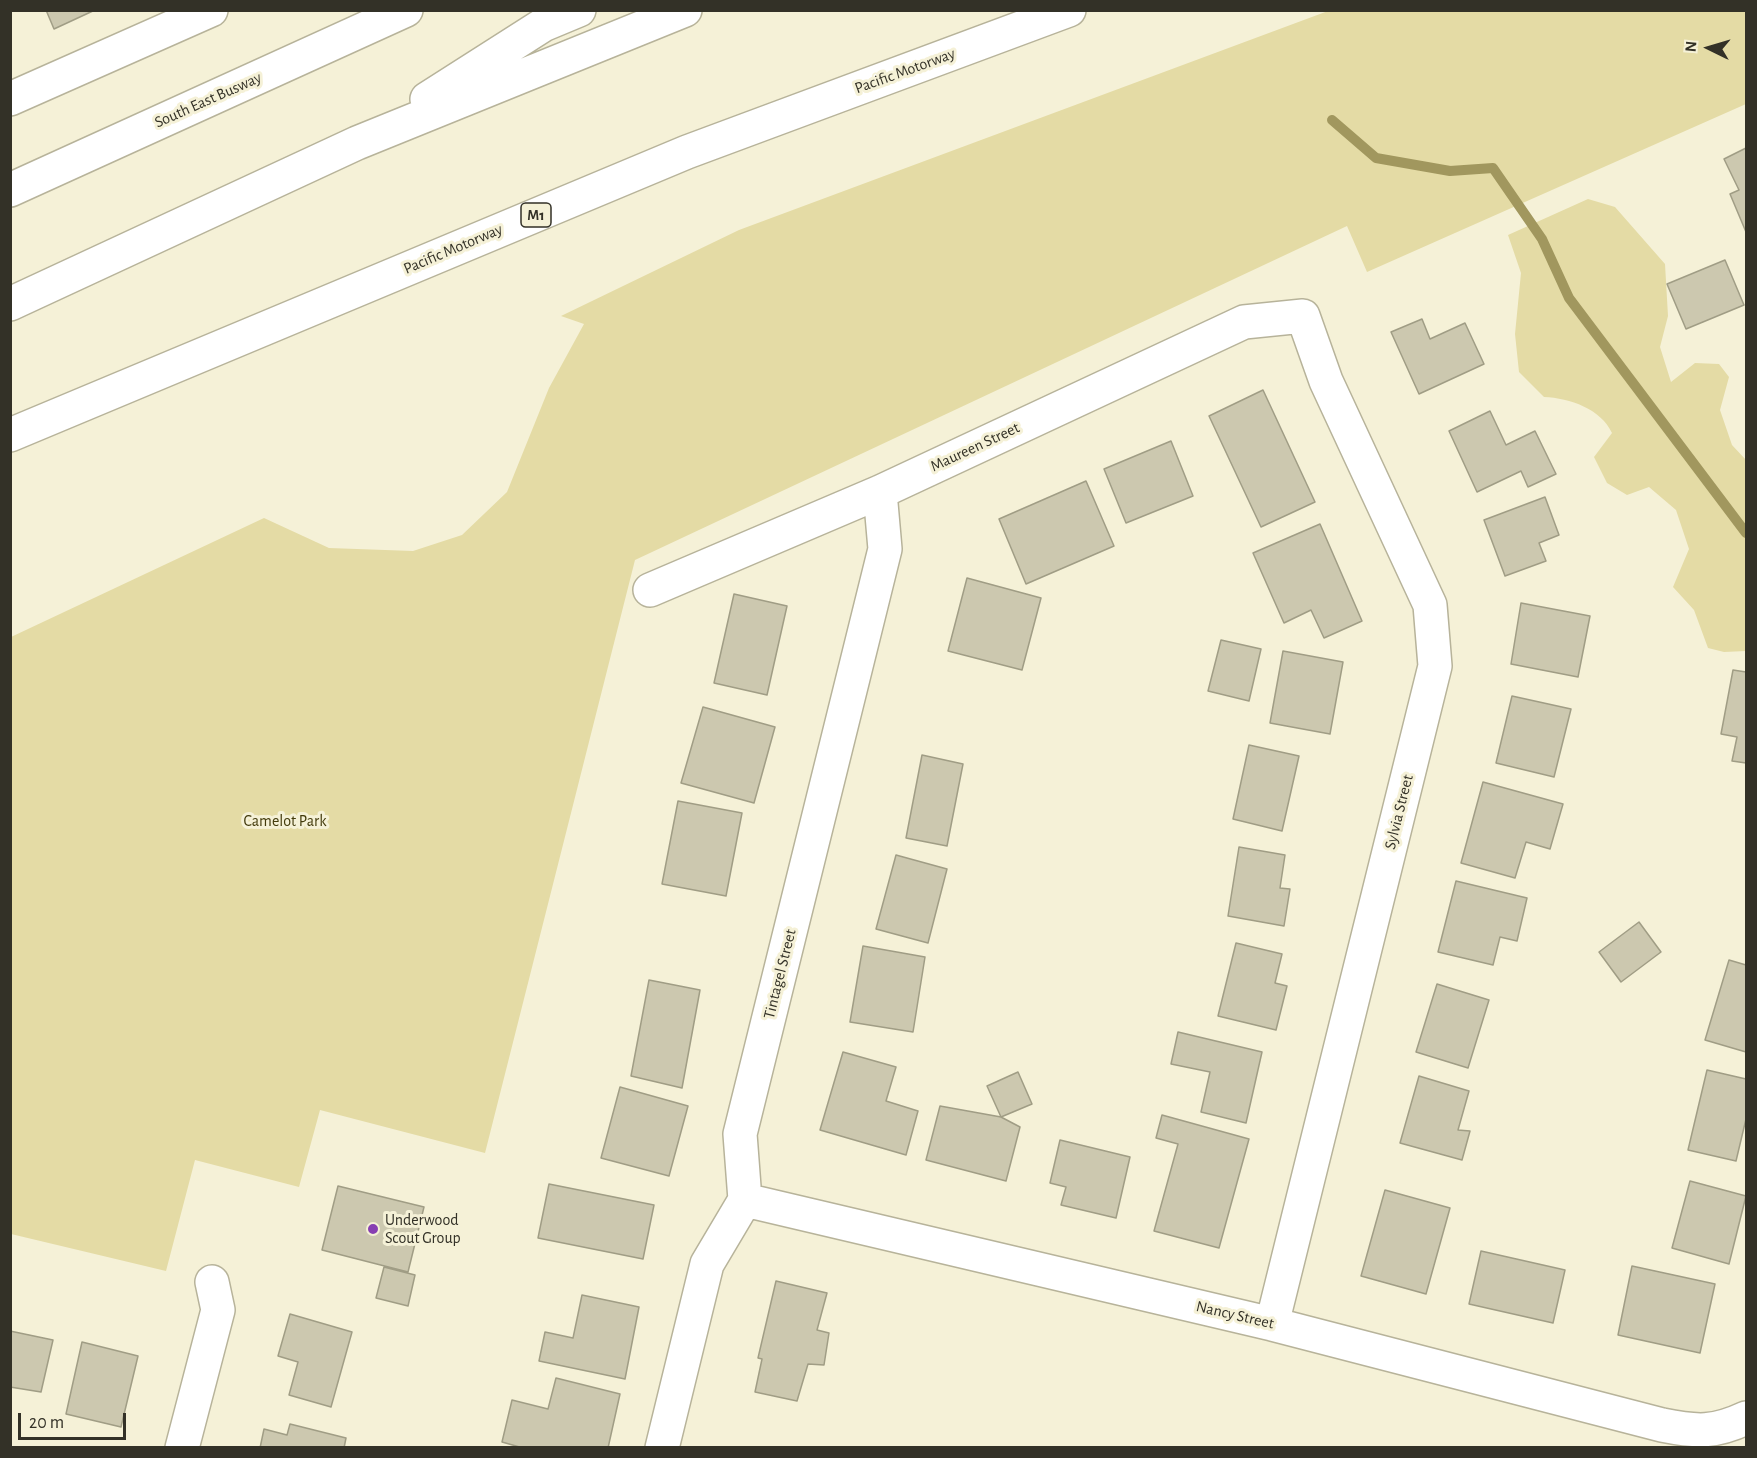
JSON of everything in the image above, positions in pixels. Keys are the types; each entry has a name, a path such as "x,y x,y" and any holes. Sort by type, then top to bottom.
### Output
{"main road":[{"path":"10,99 211,10"},
{"name":"South East Busway","path":"10,190 406,10"},
{"path":"357,143 543,25 579,10"},
{"path":"10,304 357,143 686,10"},
{"name":"Pacific Motorway","path":"10,435 687,152 1069,10"},
{"name":"Maureen Street","path":"650,590 880,492 1244,322 1303,316"},
{"name":"Sylvia Street","path":"1272,1324 1435,666 1430,605 1326,381 1303,316"},
{"name":"Tintagel Street","path":"745,1200 741,1134 885,549 880,492"},
{"path":"662,1448 707,1264 745,1200"},
{"name":"Nancy Street","path":"745,1200 1272,1324 1662,1425 1695,1432 1735,1424"},
{"path":"182,1448 218,1310 212,1282"}],"green space":[{"name":"Camelot Park","path":"1328,11 1746,11 1746,104 1367,272 1347,226 635,560 485,1153 320,1110 299,1187 195,1160 166,1271 11,1234 11,637 264,518 329,548 413,551 462,535 507,492 549,388 584,324 561,316 739,230"},
{"path":"1588,199 1615,207 1665,264 1668,316 1660,347 1671,382 1695,363 1719,364 1729,377 1720,410 1732,445 1746,460 1746,651 1724,652 1708,648 1694,610 1673,587 1689,549 1676,510 1649,487 1627,495 1607,483 1594,457 1612,433 1607,425 1593,411 1584,406 1544,397 1519,372 1515,334 1521,273 1508,235"}],"building":[{"path":"46,10 95,10 54,29"},
{"path":"1746,148 1746,232 1730,194 1739,190 1724,159"},
{"path":"1725,260 1744,305 1686,329 1667,284"},
{"path":"1422,319 1430,339 1465,323 1484,364 1419,394 1391,332"},
{"path":"1263,390 1315,502 1261,527 1209,416"},
{"path":"1490,411 1506,445 1535,431 1556,474 1528,487 1521,471 1477,492 1449,431"},
{"path":"1171,441 1193,496 1126,523 1104,469"},
{"path":"1086,481 1114,546 1026,584 999,519"},
{"path":"1545,497 1559,535 1539,543 1546,561 1505,576 1484,520"},
{"path":"1320,524 1362,621 1324,638 1311,610 1284,623 1253,553"},
{"path":"967,578 1041,598 1022,670 948,651"},
{"path":"734,594 787,606 767,695 714,683"},
{"path":"1521,603 1590,616 1578,677 1511,664"},
{"path":"1221,640 1261,649 1249,701 1208,691"},
{"path":"1283,651 1343,662 1330,734 1270,723"},
{"path":"1733,670 1746,672 1746,763 1732,761 1737,737 1721,734"},
{"path":"1512,696 1571,709 1554,777 1496,763"},
{"path":"703,707 775,727 754,803 681,783"},
{"path":"1249,745 1299,756 1282,831 1233,819"},
{"path":"922,755 963,764 947,846 906,838"},
{"path":"1483,782 1563,804 1550,849 1526,842 1515,878 1461,863"},
{"path":"678,801 742,813 726,896 662,884"},
{"path":"1239,847 1285,855 1280,888 1290,889 1284,926 1228,916"},
{"path":"896,855 947,869 928,943 876,929"},
{"path":"1456,881 1527,898 1517,941 1500,937 1493,965 1438,952"},
{"path":"1639,922 1661,952 1621,982 1599,952"},
{"path":"1236,943 1282,954 1275,983 1287,986 1276,1030 1218,1016"},
{"path":"863,946 925,957 913,1032 850,1022"},
{"path":"1729,960 1746,965 1746,1052 1705,1040"},
{"path":"649,980 700,990 682,1088 631,1076"},
{"path":"1437,984 1489,1000 1468,1068 1416,1052"},
{"path":"1178,1032 1262,1052 1246,1123 1201,1112 1210,1072 1171,1064"},
{"path":"843,1052 896,1067 886,1101 918,1111 906,1155 820,1130"},
{"path":"1707,1070 1746,1079 1746,1119 1736,1161 1688,1150"},
{"path":"1018,1072 1032,1104 1001,1117 987,1086"},
{"path":"1419,1076 1469,1091 1458,1130 1470,1131 1462,1160 1400,1143"},
{"path":"620,1087 688,1106 669,1176 601,1158"},
{"path":"940,1106 1001,1117 1020,1127 1006,1181 926,1160"},
{"path":"1162,1115 1249,1139 1219,1248 1154,1231 1178,1144 1156,1138"},
{"path":"1060,1140 1130,1157 1116,1218 1061,1205 1066,1187 1050,1183"},
{"path":"1690,1181 1746,1196 1729,1264 1672,1248"},
{"path":"549,1184 654,1205 643,1259 538,1238"},
{"name":"Underwood Scout Group","path":"338,1186 424,1207 408,1272 322,1250"},
{"path":"1385,1190 1450,1208 1426,1294 1361,1276"},
{"path":"1481,1251 1565,1270 1553,1323 1469,1304"},
{"path":"1632,1266 1715,1284 1700,1353 1618,1335"},
{"path":"384,1267 415,1275 408,1306 376,1298"},
{"path":"776,1281 827,1293 817,1330 829,1333 824,1365 808,1364 797,1401 755,1392 762,1359 758,1358"},
{"path":"582,1295 639,1307 625,1379 539,1361 545,1332 573,1338"},
{"path":"290,1314 352,1332 331,1407 289,1395 298,1362 278,1356"},
{"path":"10,1331 53,1340 41,1392 10,1387"},
{"path":"82,1342 138,1356 121,1427 66,1414"},
{"path":"556,1378 620,1394 608,1448 523,1448 502,1442 512,1400 548,1409"},
{"path":"290,1424 346,1438 344,1448 260,1448 264,1429 287,1435"}],"waterway":[{"path":"1332,120 1376,158 1450,171 1493,168 1542,239 1569,298 1746,533"}],"place":[{"name":"Underwood Scout Group","path":"373,1229"}]}
